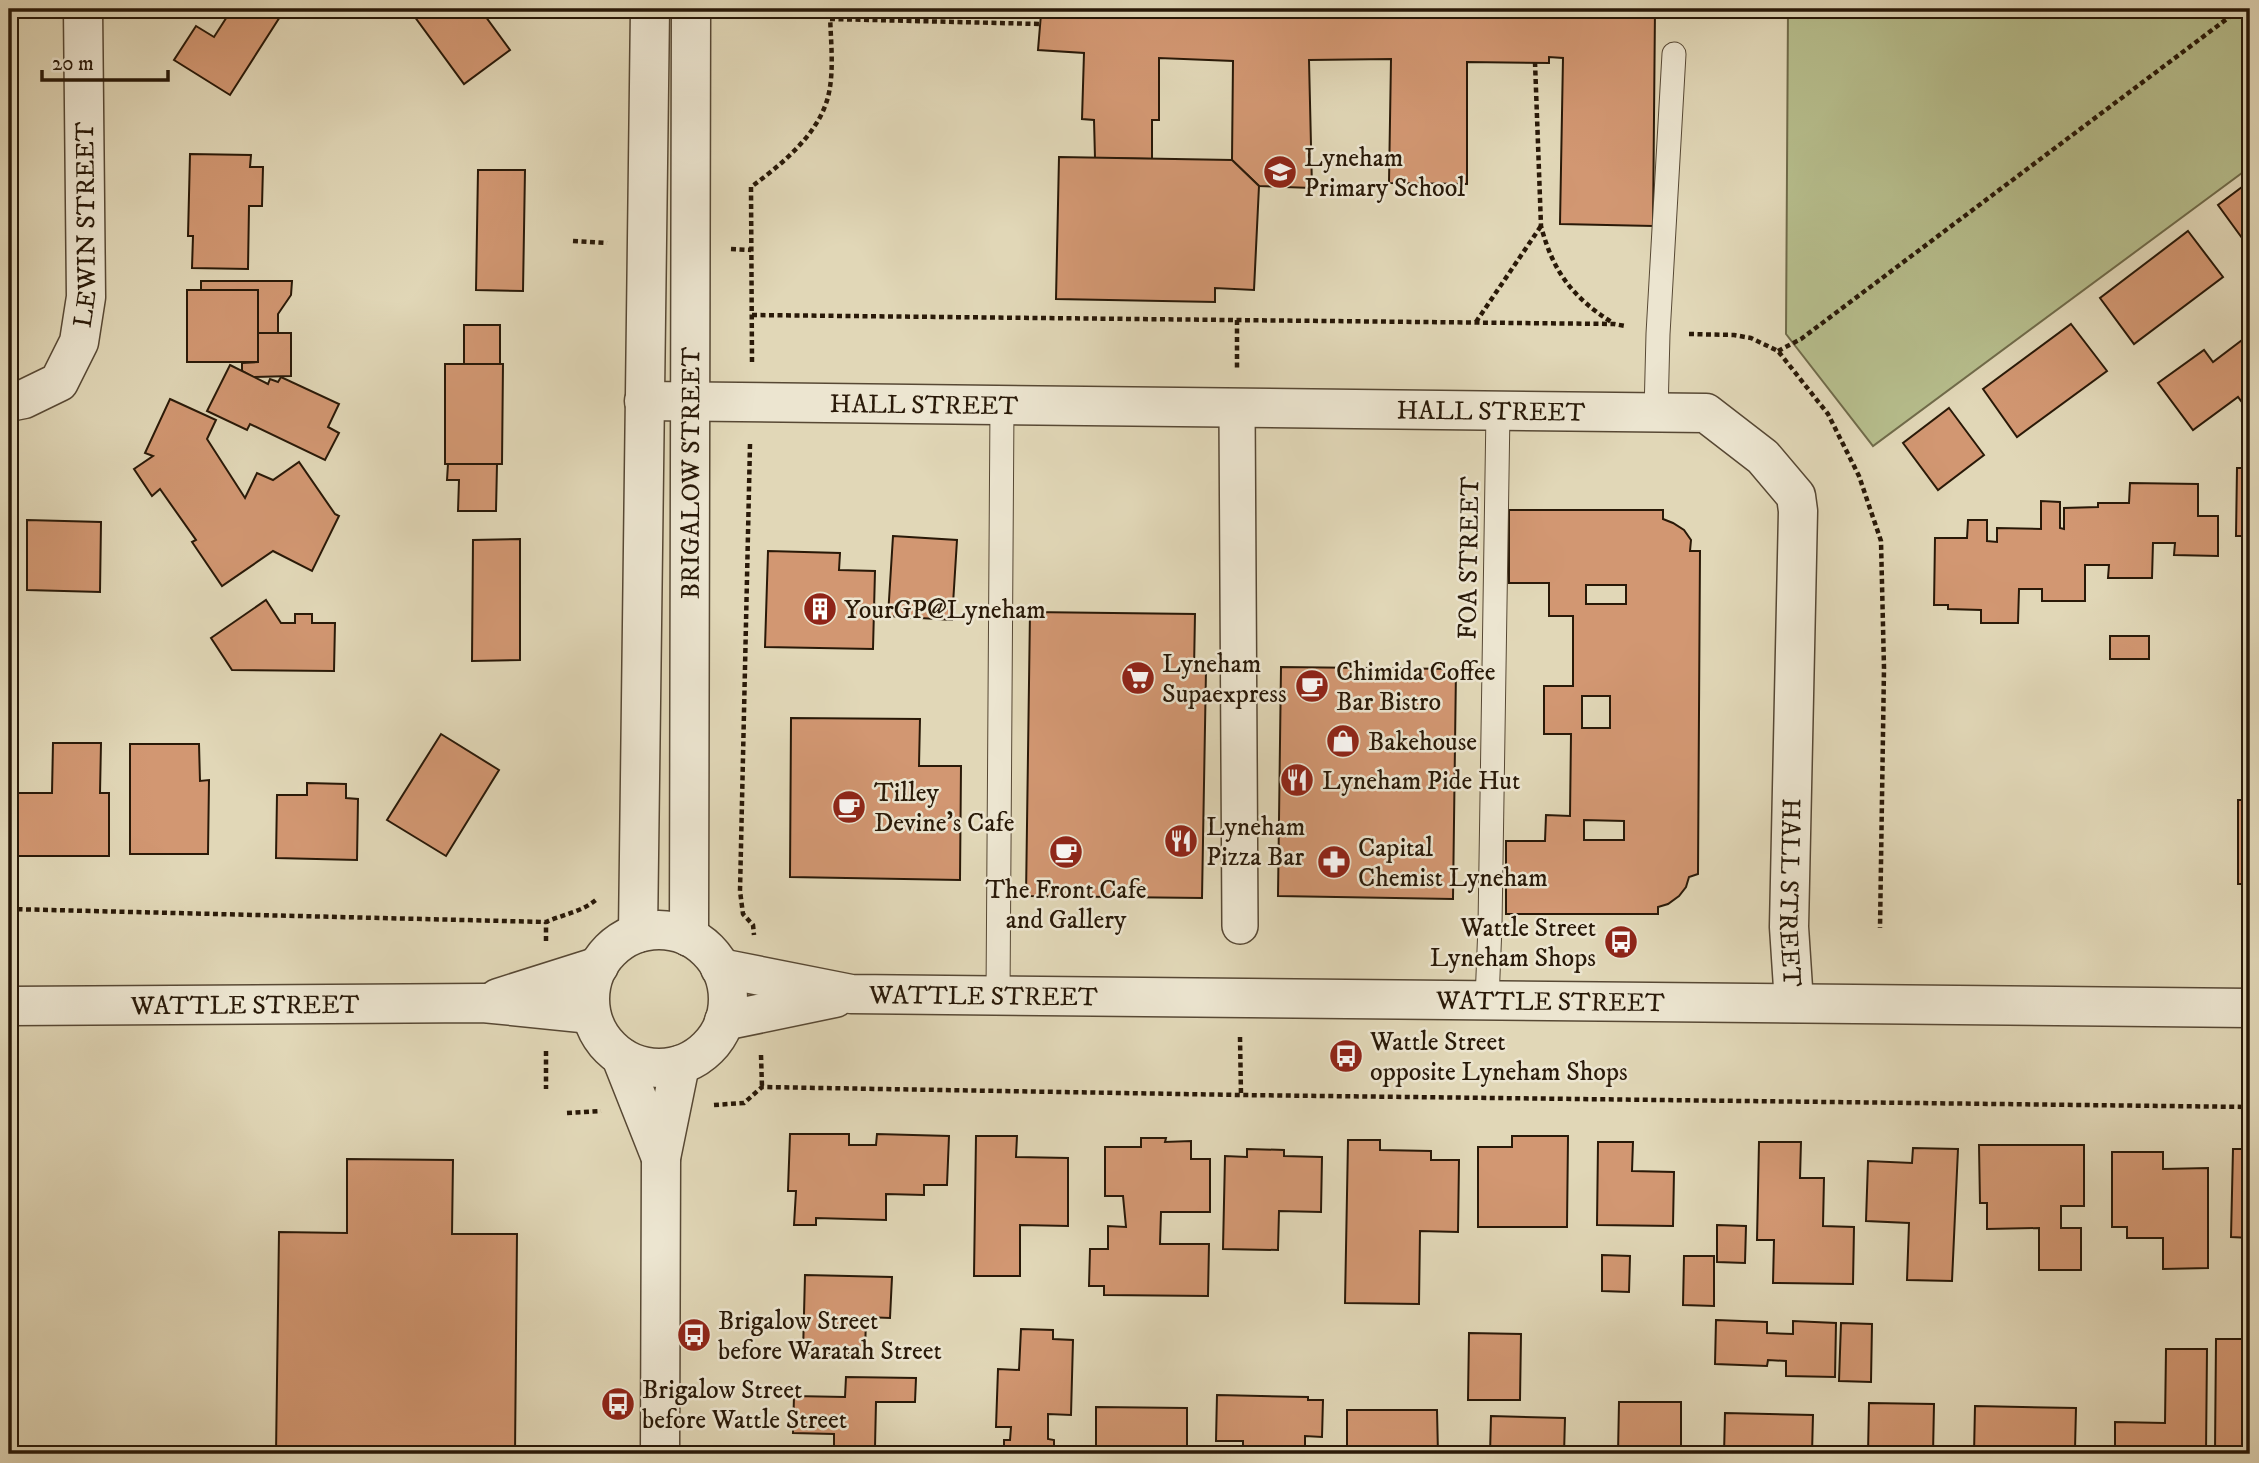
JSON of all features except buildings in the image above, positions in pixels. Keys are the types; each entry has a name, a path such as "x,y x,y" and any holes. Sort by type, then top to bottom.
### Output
{"street":[{"name":"LEWIN STREET","path":"9,402 23,399 59,382 79,342 86,297 83,9"},
{"name":"BRIGALOW STREET","path":"638,933 650,9"},
{"name":"BRIGALOW STREET","path":"689,937 691,9"},
{"name":"HALL STREET","path":"644,401 1706,413 1763,457 1796,496 1798,551 1789,927 1794,1003"},
{"path":"1237,408 1240,926"},
{"path":"655,930 689,937 707,950 720,968 726,985 724,1021 714,1040 699,1055 680,1065 659,1068 639,1066 621,1057 607,1046 597,1031 591,1014 592,981 599,966 622,940 638,933 655,930"},
{"name":"WATTLE STREET","path":"483,1003 599,966"},
{"name":"WATTLE STREET","path":"720,968 851,994 2250,1008"},
{"name":"WATTLE STREET","path":"724,1021 851,994"},
{"name":"WATTLE STREET","path":"9,1006 483,1003 591,1014"},
{"path":"621,1057 661,1158"},
{"path":"660,1454 661,1158 680,1065"}],"lane":[{"path":"1657,413 1658,334 1674,54"},
{"path":"998,996 1002,406"},
{"name":"FOA STREET","path":"1487,1000 1491,912 1499,411"}],"path":[{"path":"753,925 743,915 740,891 751,403 751,187 777,169 809,135 828,97 831,70 830,9"},
{"path":"1778,351 1801,339 2240,9"},
{"path":"830,19 1041,24"},
{"path":"1535,62 1541,226 1546,246 1566,283 1580,299 1614,324"},
{"path":"1476,322 1541,226"},
{"path":"752,315 1614,324 1658,334 1734,335 1751,338 1778,351 1828,414 1860,477 1881,541 1884,668 1880,928"},
{"path":"9,909 547,922 568,912 580,911 603,894"},
{"path":"744,1103 762,1087 2250,1107"}],"green space":[{"path":"1788,9 2250,9 2250,167 1873,446 1786,334"}],"place":[{"name":"Lyneham Primary School","path":"1280,172"},
{"name":"YourGP@Lyneham","path":"820,609"},
{"name":"Lyneham Supaexpress","path":"1138,678"},
{"name":"Chimida Coffee Bar Bistro","path":"1312,686"},
{"name":"Bakehouse","path":"1343,741"},
{"name":"Lyneham Pide Hut","path":"1297,780"},
{"name":"Tilley Devine's Cafe","path":"849,807"},
{"name":"Lyneham Pizza Bar","path":"1181,841"},
{"name":"The Front Cafe and Gallery","path":"1066,852"},
{"name":"Capital Chemist Lyneham","path":"1334,862"},
{"name":"Wattle Street Lyneham Shops","path":"1621,942"},
{"name":"Wattle Street opposite Lyneham Shops","path":"1346,1056"},
{"name":"Brigalow Street before Waratah Street","path":"694,1335"},
{"name":"Brigalow Street before Wattle Street","path":"618,1404"}]}
